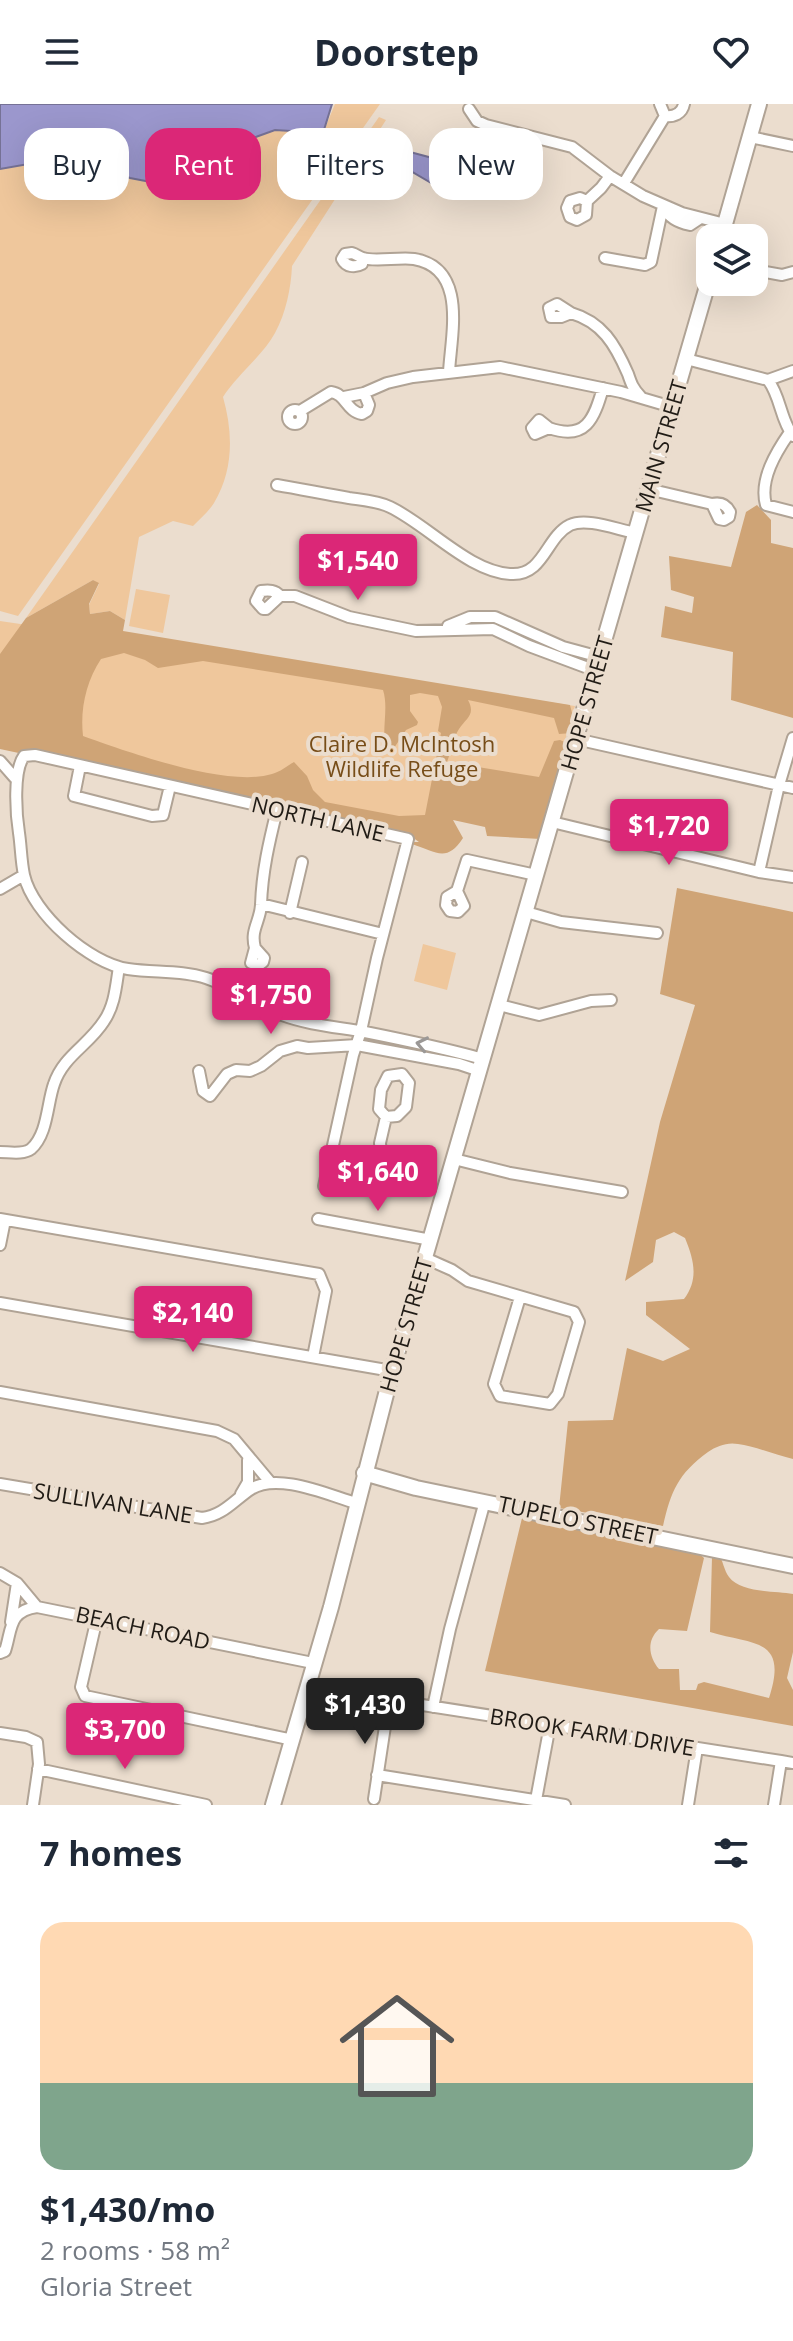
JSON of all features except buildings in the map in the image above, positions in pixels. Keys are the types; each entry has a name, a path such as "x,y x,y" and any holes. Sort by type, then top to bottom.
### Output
{"main road":[{"path":"725,224 759,104"},
{"name":"MAIN STREET","path":"612,616 704,296"},
{"name":"HOPE STREET","path":"273,1805 331,1607 392,1371 612,616"},
{"name":"TUPELO STREET","path":"364,1473 416,1488 793,1566"}],"street":[{"path":"660,104 665,116"},
{"path":"665,116 681,112 684,104"},
{"path":"470,106 477,121 496,128"},
{"path":"624,183 665,116"},
{"path":"750,137 793,146"},
{"path":"543,141 572,147 610,176 663,206 668,216 681,223 690,225 699,219 709,224"},
{"path":"587,201 610,176"},
{"path":"605,258 645,265 651,262 663,206"},
{"path":"363,259 417,259 439,272 447,283 454,308 449,372"},
{"path":"768,272 782,275 793,272"},
{"path":"571,313 600,326 624,365 635,391 642,398"},
{"path":"686,359 768,380 793,371"},
{"path":"300,411 331,392 344,397 398,380 500,367 603,388 672,407"},
{"path":"768,380 791,434 773,459 764,498 771,508 793,512"},
{"path":"549,428 572,433 579,431 596,410 603,388"},
{"path":"344,397 351,409 362,414 369,405 364,393"},
{"path":"277,485 387,505 483,567 510,574 522,574 531,569 570,525 594,524 636,533"},
{"path":"648,489 712,504"},
{"path":"280,596 307,599 365,622 416,631 500,625 532,634 567,654"},
{"path":"500,625 529,646 598,664"},
{"path":"529,646 532,634"},
{"path":"759,872 793,738"},
{"path":"576,739 793,788"},
{"name":"NORTH LANE","path":"15,778 24,756 35,755 408,839 349,1070 324,1186"},
{"path":"0,761 15,778 24,875 31,892 57,927 88,952 119,967 201,976 278,1014 361,1031 482,1065"},
{"path":"80,766 74,796 152,816 163,815 170,786"},
{"path":"255,948 253,930 261,904 262,874 277,810"},
{"path":"552,822 759,872 793,877"},
{"path":"457,891 467,860 536,875"},
{"path":"290,913 302,862"},
{"path":"0,889 24,875"},
{"path":"261,904 383,934"},
{"path":"526,912 561,922 657,933"},
{"path":"0,1152 23,1152 32,1147 42,1129 54,1083 65,1062 108,1015 116,994 119,967"},
{"path":"499,1005 539,1015 591,1001 611,1000"},
{"path":"199,1071 203,1091 208,1096 227,1074 236,1070 250,1071 280,1051 297,1046 357,1045 482,1065"},
{"path":"328,1165 381,1155 380,1143 386,1117"},
{"path":"454,1159 510,1173 622,1192"},
{"path":"318,1219 431,1240"},
{"path":"0,1245 2,1220 319,1274 326,1291 313,1357"},
{"path":"425,1258 468,1281 574,1312 578,1316 579,1322 558,1394 550,1404 500,1396 494,1384 520,1297"},
{"path":"0,1303 392,1371"},
{"path":"0,1392 212,1429 234,1439 270,1482 356,1503"},
{"path":"238,1499 248,1482 248,1455"},
{"name":"SULLIVAN LANE","path":"0,1484 202,1518 221,1513 255,1487 270,1482"},
{"path":"433,1707 450,1629 485,1501"},
{"path":"0,1573 17,1583 37,1607 23,1612 10,1624"},
{"path":"0,1653 5,1651 17,1583"},
{"name":"BEACH ROAD","path":"37,1607 313,1663"},
{"path":"97,1618 81,1687 85,1696 293,1740"},
{"name":"BROOK FARM DRIVE","path":"307,1687 787,1762 774,1805"},
{"path":"374,1799 389,1700"},
{"path":"536,1800 550,1725"},
{"path":"0,1733 37,1742 40,1751 33,1805"},
{"path":"688,1805 697,1748"},
{"path":"38,1769 206,1805"},
{"path":"377,1775 565,1805"},
{"path":"491,1805 493,1793"}],"green space":[{"path":"335,104 380,104 363,128 325,128"},
{"path":"379,117 386,120 381,128 371,128"},
{"path":"275,130 277,200 312,200 18,616 0,611 0,169 24,165 24,200 129,200 129,178 145,181 145,200 261,200 261,135"},
{"path":"321,200 334,200 292,266 287,300 275,333 223,397 229,424 230,451 221,490 212,506 193,526 173,521 139,537 125,620 110,611 90,614 89,605 99,584 93,580 26,618"},
{"path":"136,589 170,595 163,633 129,626"},
{"name":"Claire D. McIntosh Wildlife Refuge","path":"0,621 575,706 538,834 450,819 445,843 0,740"},
{"path":"423,944 456,953 447,990 414,981"}],"shaded area":[{"path":"0,104 332,104 325,128 277,128 261,135 261,128 145,128 145,181 129,178 129,128 24,128 24,165 0,169"},
{"path":"413,153 429,157 429,182 413,172"},
{"path":"757,505 771,520 771,543 793,548 793,718 731,700 733,652 661,637 665,606 692,613 694,597 671,590 669,556 731,567 746,512"},
{"path":"93,580 99,583 89,604 90,614 110,611 125,620 123,631 570,705 575,725 572,733 559,734 554,718 468,700 471,713 457,733 447,762 539,777 554,741 567,743 541,839 487,836 485,827 453,820 463,838 452,851 440,853 412,844 419,842 412,837 0,749 0,654 26,618","holes":["124,653 158,668 203,661 383,690 386,749 392,751 406,730 418,722 410,711 410,695 438,696 442,707 438,731 441,733 425,815 399,816 325,802 294,762 272,774 230,776 178,766 83,736 85,696 101,659"]},
{"path":"677,888 793,912 793,1459 738,1444 715,1448 683,1476 669,1503 663,1526 559,1508 568,1421 613,1420 627,1348 663,1361 690,1349 646,1315 646,1302 684,1299 689,1292 694,1269 685,1238 674,1232 656,1240 653,1262 625,1281 660,1122 695,1005 660,994"},
{"path":"522,1518 693,1548 704,1558 687,1631 659,1629 651,1644 651,1654 659,1669 679,1669 680,1690 696,1690 698,1684 704,1682 769,1698 774,1678 774,1664 763,1647 710,1632 712,1557 718,1553 729,1577 742,1586 793,1594 793,1652 787,1678 793,1690 793,1726 485,1671"}]}
